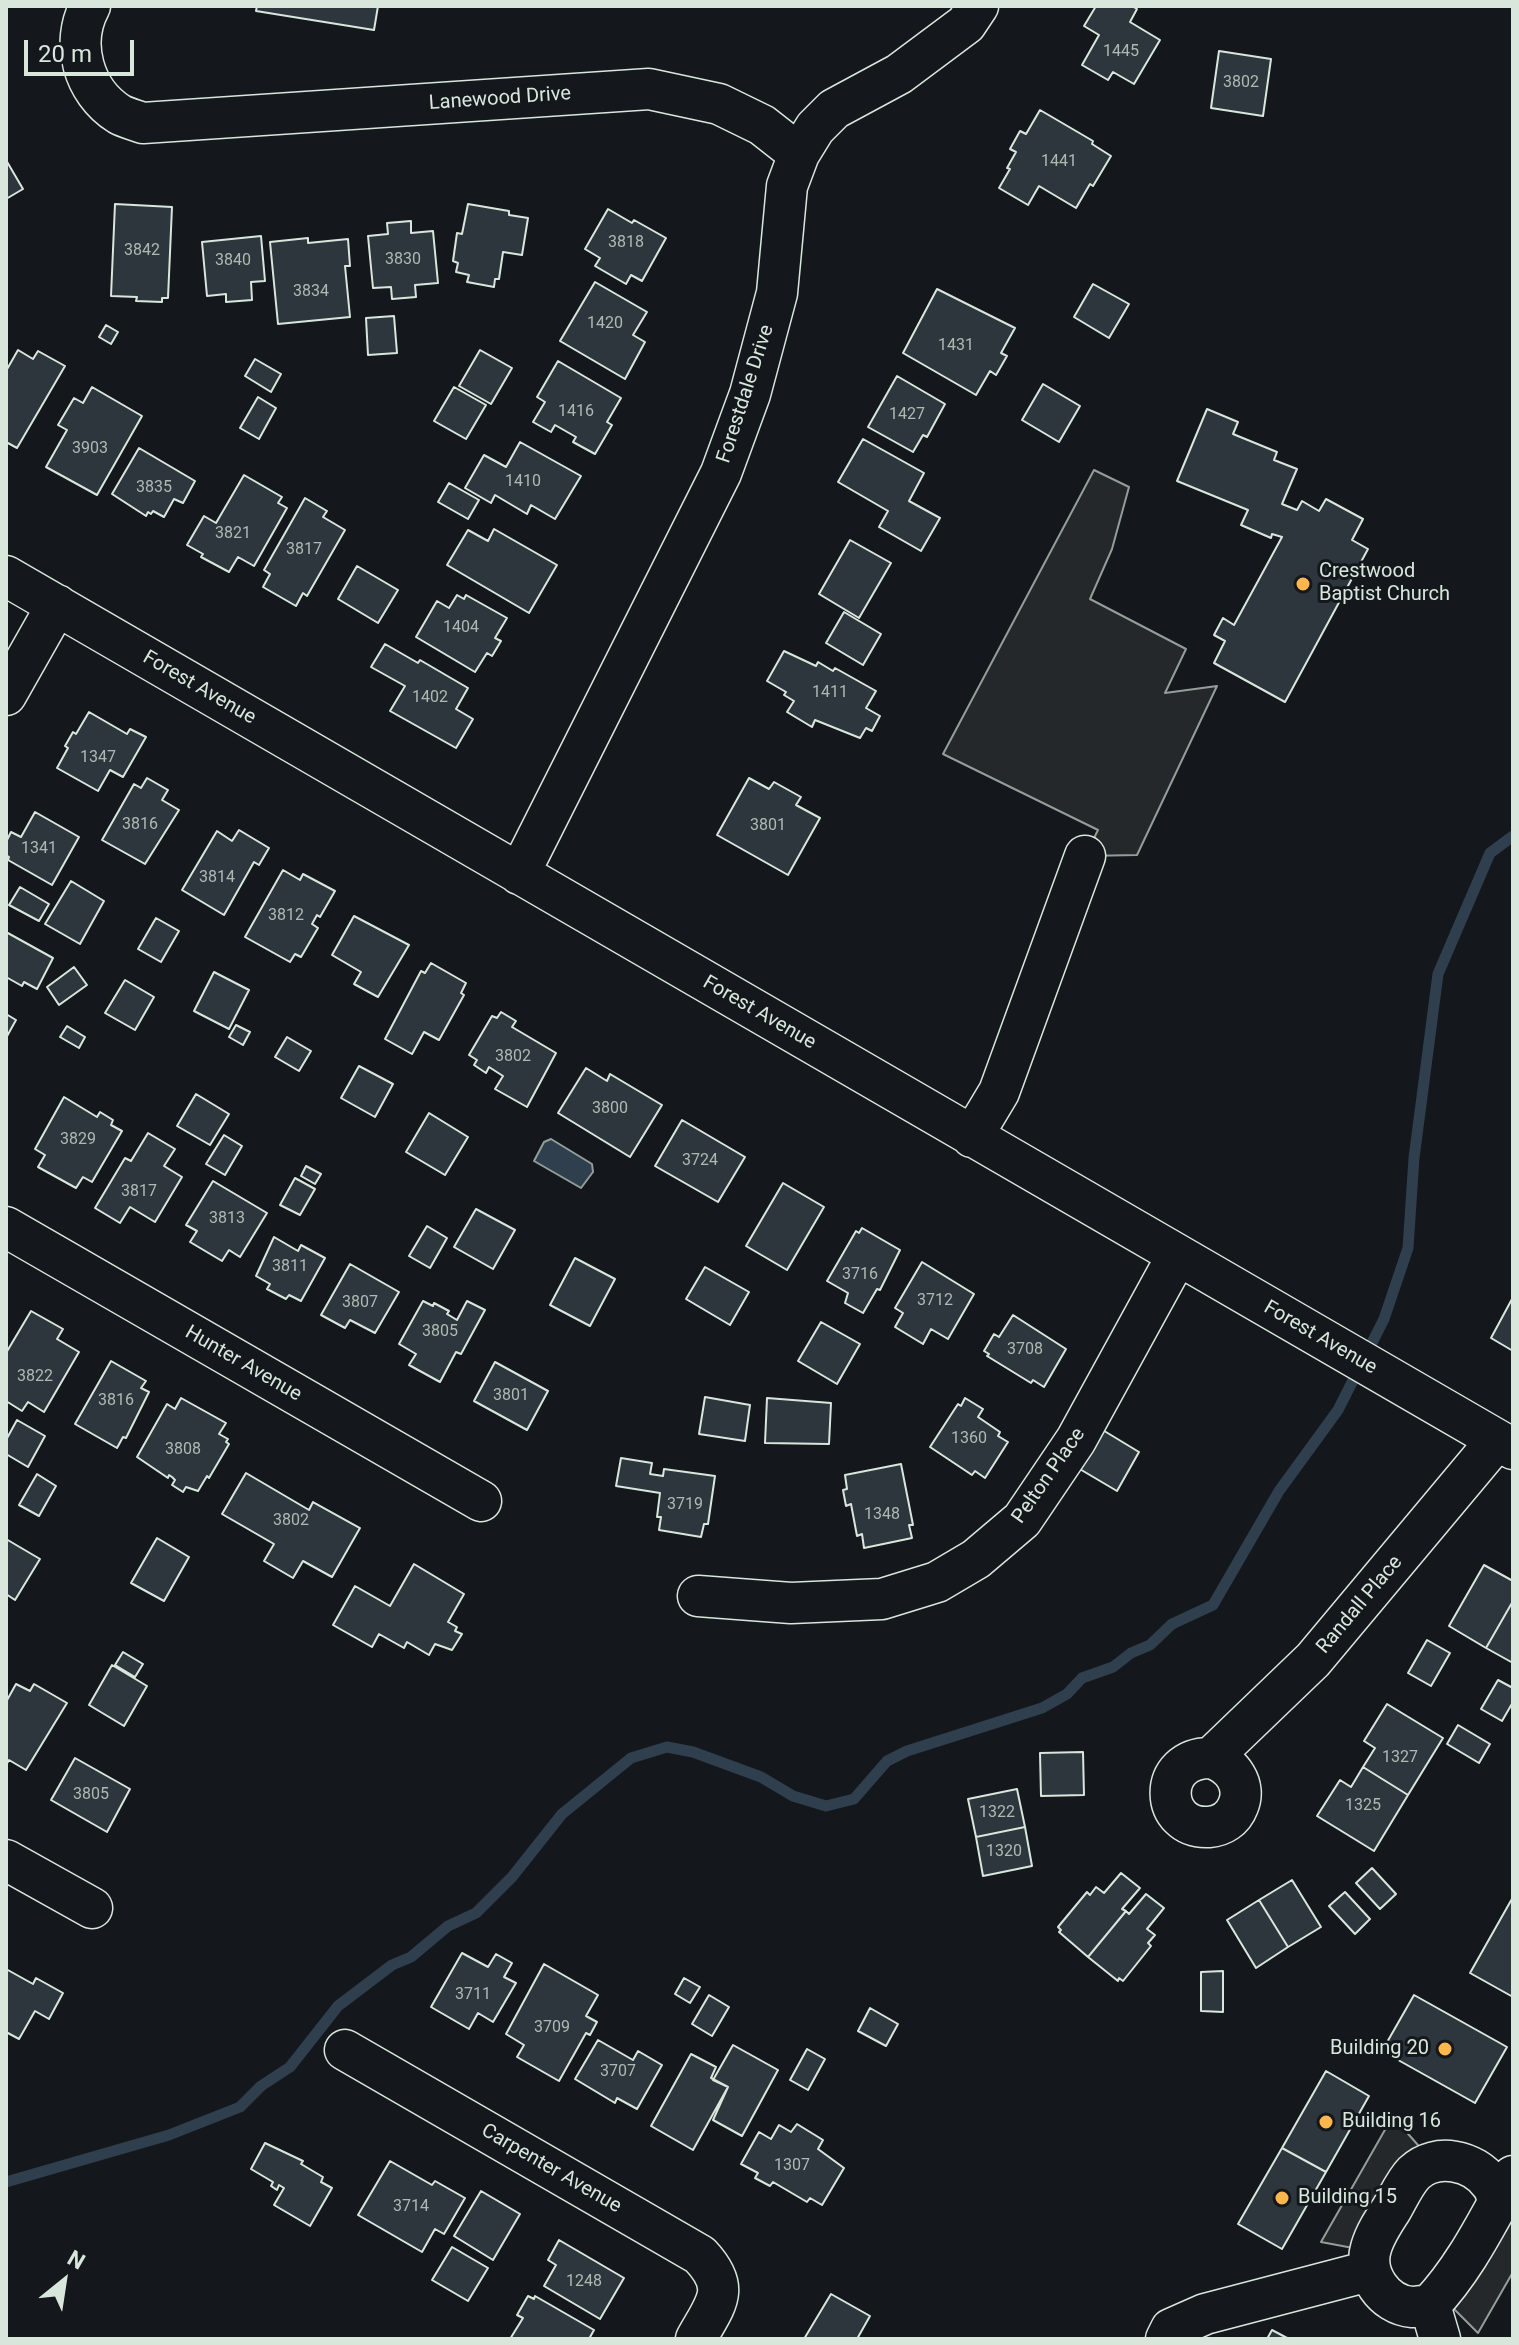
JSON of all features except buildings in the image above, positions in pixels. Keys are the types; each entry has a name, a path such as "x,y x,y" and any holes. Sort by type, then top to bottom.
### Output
{"street":[{"name":"Lanewood Drive","path":"90,6 80,36 81,61 100,98 120,114 143,123 649,89 719,104 762,125 799,154"},
{"name":"Forestdale Drive","path":"519,874 721,473 750,394 777,293 787,186 799,154 815,128 834,109 899,74 966,24 978,6"},
{"name":"Forest Avenue","path":"6,576 1505,1444"},
{"path":"6,695 57,605"},
{"path":"972,1137 999,1092 1085,856"},
{"name":"Hunter Avenue","path":"6,1227 481,1501"},
{"name":"Pelton Place","path":"698,1596 791,1603 882,1599 937,1582 976,1559 1022,1520 1076,1440 1177,1256"},
{"name":"Randall Place","path":"1211,1758 1313,1660 1505,1444"},
{"path":"6,1860 92,1908"},
{"name":"Carpenter Avenue","path":"345,2050 700,2255 713,2269 719,2284 718,2296 703,2325"},
{"path":"1432,2161 1454,2161 1472,2168 1491,2183 1506,2188 1455,2278 1435,2322 1392,2300 1379,2289 1369,2271 1369,2251 1413,2173 1432,2161"},
{"path":"1166,2339 1171,2329 1205,2314 1369,2271"}],"shaded area":[{"path":"1094,470 1129,487 1112,549 1090,599 1186,649 1165,693 1217,686 1137,855 1085,856 1098,830 943,754"},
{"path":"1395,2119 1432,2161 1369,2251 1321,2242 1386,2128"},
{"path":"1513,2176 1513,2272 1478,2333 1440,2295"}],"water":[{"path":"551,1139 592,1164 593,1172 581,1188 534,1161 544,1142"}],"waterway":[{"path":"6,2182 169,2135 240,2107 261,2086 290,2067 338,2006 392,1965 411,1957 448,1926 476,1913 512,1877 562,1814 631,1758 667,1747 693,1752 761,1777 793,1796 826,1806 854,1799 887,1761 907,1751 1042,1708 1067,1694 1082,1678 1113,1667 1131,1653 1150,1645 1172,1624 1213,1605 1279,1491 1338,1410 1384,1319 1408,1248 1414,1158 1438,974 1490,853 1513,836"}],"place":[{"name":"Crestwood Baptist Church","path":"1303,584"},
{"name":"Building 20","path":"1445,2049"},
{"name":"Building 16","path":"1326,2122"},
{"name":"Building 15","path":"1282,2198"}]}
